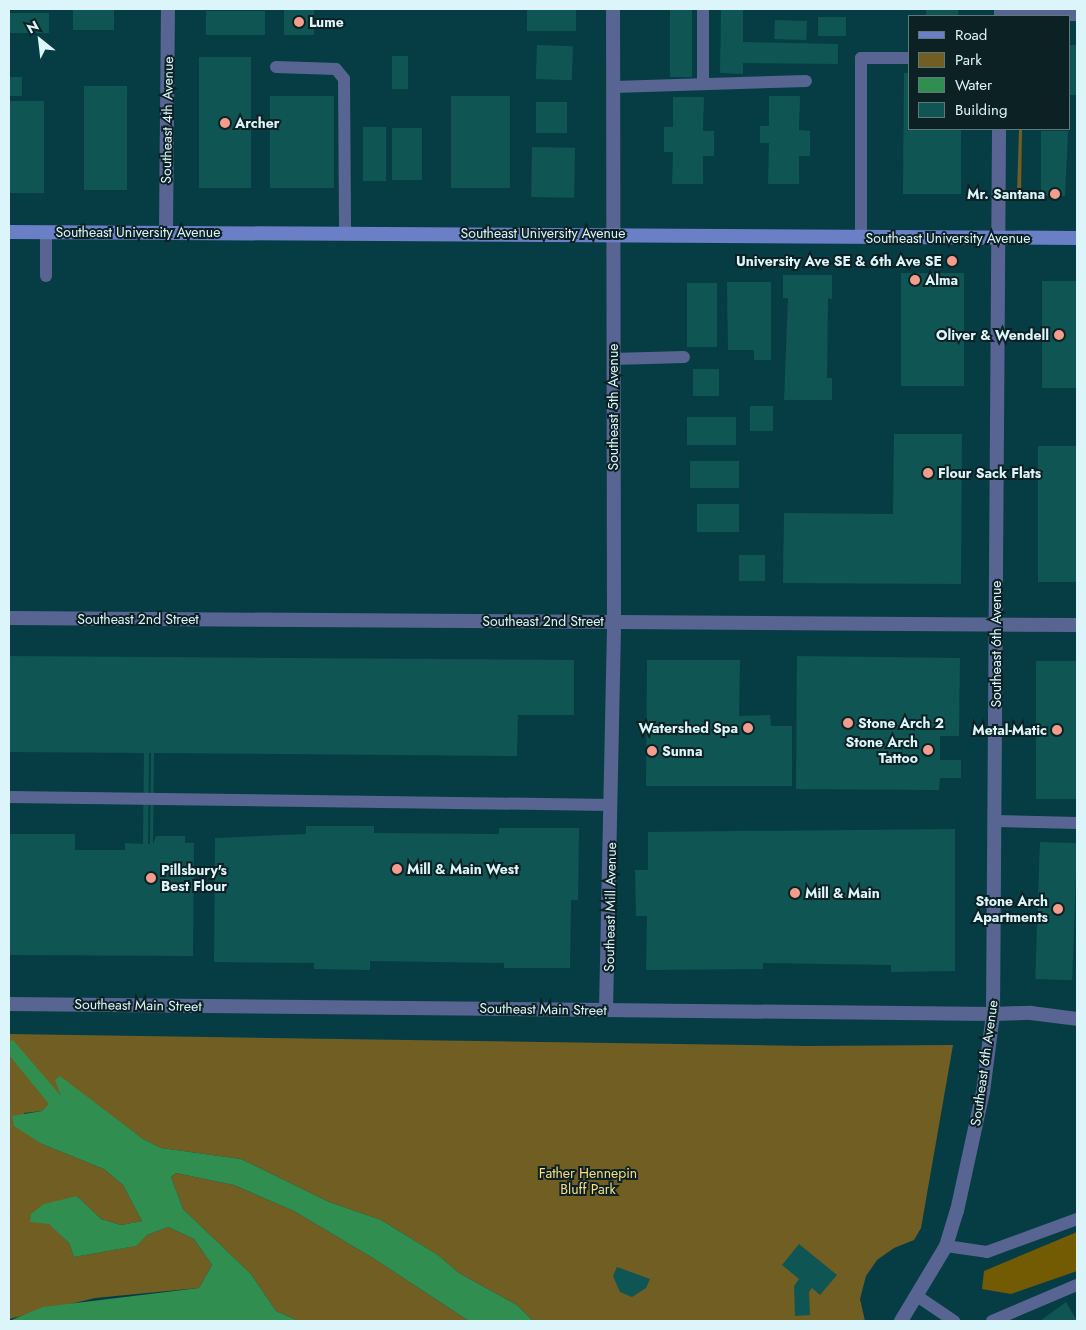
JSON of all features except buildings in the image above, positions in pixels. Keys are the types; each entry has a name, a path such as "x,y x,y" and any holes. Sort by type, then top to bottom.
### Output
{"main road":[{"name":"Southeast University Avenue","path":"9,232 345,232 1077,238"}],"street":[{"name":"Southeast 4th Avenue","path":"166,232 168,9"},
{"name":"Southeast 5th Avenue","path":"611,805 614,622 614,9"},
{"name":"Southeast 6th Avenue","path":"901,1321 946,1246 983,1092 993,1014 999,130"},
{"name":"Southeast 2nd Street","path":"9,618 1077,625"},
{"name":"Southeast Mill Avenue","path":"606,1010 611,805"},
{"name":"Southeast Main Street","path":"9,1004 1031,1013 1077,1019"}],"lane":[{"path":"703,9 703,84"},
{"path":"861,237 861,58 908,58"},
{"path":"276,67 336,69 344,79 345,232"},
{"path":"614,87 806,81"},
{"path":"46,233 46,276"},
{"path":"613,359 684,357"},
{"path":"9,797 611,805"},
{"path":"995,821 1077,823"},
{"path":"946,1246 987,1252 1003,1248 1077,1219"},
{"path":"992,1321 1077,1285"},
{"path":"916,1296 954,1321"}],"green space":[{"path":"1019,130 1022,130 1021,195 1017,194"},
{"name":"Father Hennepin Bluff Park","path":"9,1034 806,1046 953,1045 921,1228 914,1240 894,1248 877,1260 866,1276 860,1299 865,1321 533,1321 517,1305 459,1273 438,1255 381,1220 329,1202 241,1159 161,1148 143,1139 60,1077 56,1080 63,1094 42,1111 24,1113 42,1144 104,1169 123,1185 142,1221 121,1225 101,1219 77,1196 49,1223 69,1243 74,1257 135,1246 147,1235 168,1227 194,1239 212,1265 199,1288 95,1298 9,1319"},
{"path":"176,1173 234,1185 294,1211 373,1258 469,1321 299,1321 276,1311 251,1274 183,1209 171,1177"}],"shaded area":[{"path":"1077,1232 1077,1271 1011,1294 982,1289 984,1271"}],"water":[{"path":"13,1040 61,1096 55,1080 60,1076 143,1139 161,1148 241,1159 329,1202 381,1220 438,1255 459,1273 517,1305 533,1321 469,1321 373,1258 294,1211 234,1185 176,1173 171,1177 183,1209 251,1274 276,1311 299,1321 9,1321 43,1307 199,1288 212,1265 194,1239 168,1227 147,1235 136,1246 74,1257 69,1243 49,1224 30,1222 31,1214 44,1204 77,1196 101,1219 121,1225 142,1221 123,1185 104,1169 42,1144 14,1126 12,1116 42,1111 49,1104 9,1055 9,1042"}],"place":[{"name":"Lume","path":"299,22"},
{"name":"Archer","path":"225,123"},
{"name":"Mr. Santana","path":"1055,194"},
{"name":"University Ave SE & 6th Ave SE","path":"952,261"},
{"name":"Alma","path":"915,280"},
{"name":"Oliver & Wendell","path":"1059,335"},
{"name":"Flour Sack Flats","path":"928,473"},
{"name":"Stone Arch 2","path":"848,723"},
{"name":"Watershed Spa","path":"748,728"},
{"name":"Metal-Matic","path":"1057,730"},
{"name":"Stone Arch Tattoo","path":"928,750"},
{"name":"Sunna","path":"652,751"},
{"name":"Mill & Main West","path":"397,869"},
{"name":"Pillsbury's Best Flour","path":"151,878"},
{"name":"Mill & Main","path":"795,893"},
{"name":"Stone Arch Apartments","path":"1058,909"}]}
